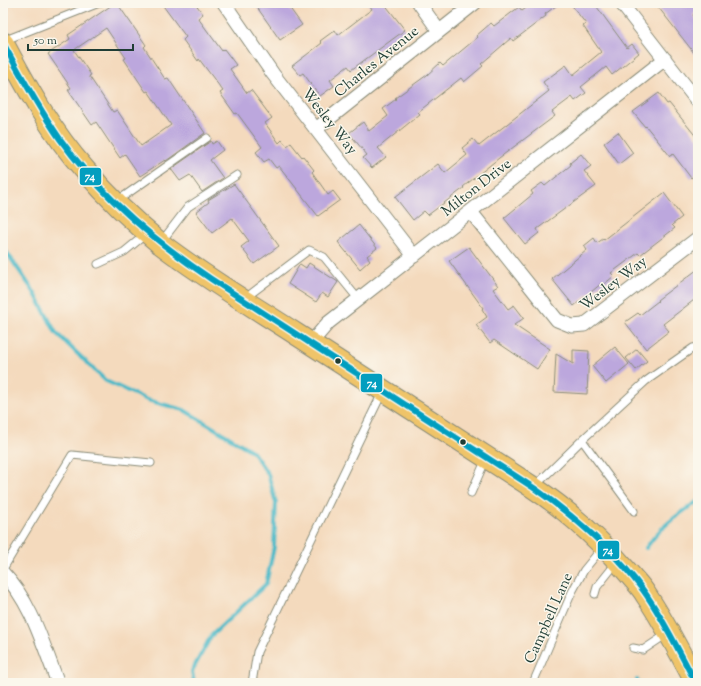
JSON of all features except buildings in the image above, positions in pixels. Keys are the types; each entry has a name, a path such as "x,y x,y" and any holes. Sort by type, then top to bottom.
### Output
{"main road":[{"path":"3,42 29,93 58,137 84,170 115,203 154,238 243,300 534,488 584,527 611,554 646,594 696,683"}],"street":[{"name":"Wesley Way","path":"224,3 273,74 414,256"},
{"path":"419,3 439,31"},
{"name":"Charles Avenue","path":"316,129 474,3"},
{"path":"621,3 698,102"},
{"name":"Milton Drive","path":"310,344 328,323 665,59"},
{"name":"Wesley Way","path":"471,212 557,320 572,326 584,325 698,238"},
{"path":"3,573 15,585 32,614 58,683"}],"lane":[{"path":"3,42 99,3"},
{"path":"115,203 207,138"},
{"path":"98,264 154,238 188,207 237,175"},
{"path":"243,300 308,250 324,256 359,300"},
{"path":"534,488 582,440 646,381 693,348 698,347"},
{"path":"252,683 257,652 383,391"},
{"path":"582,440 634,511"},
{"path":"3,569 72,455 151,463"},
{"path":"471,493 487,457"},
{"path":"595,594 611,554"},
{"name":"Campbell Lane","path":"533,683 572,592 584,570 611,554"},
{"path":"633,648 643,650 669,633"}],"waterway":[{"path":"3,247 34,292 56,333 106,381 147,400 184,410 252,451 268,474 276,503 274,547 266,584 211,636 192,671 194,683"},
{"path":"646,548 663,527 698,501"}],"transit line":[{"name":"74","path":"3,43 37,104 60,139 93,180 130,216 169,249 211,279 534,488 564,510 606,548 643,590 665,624 696,683"}]}
